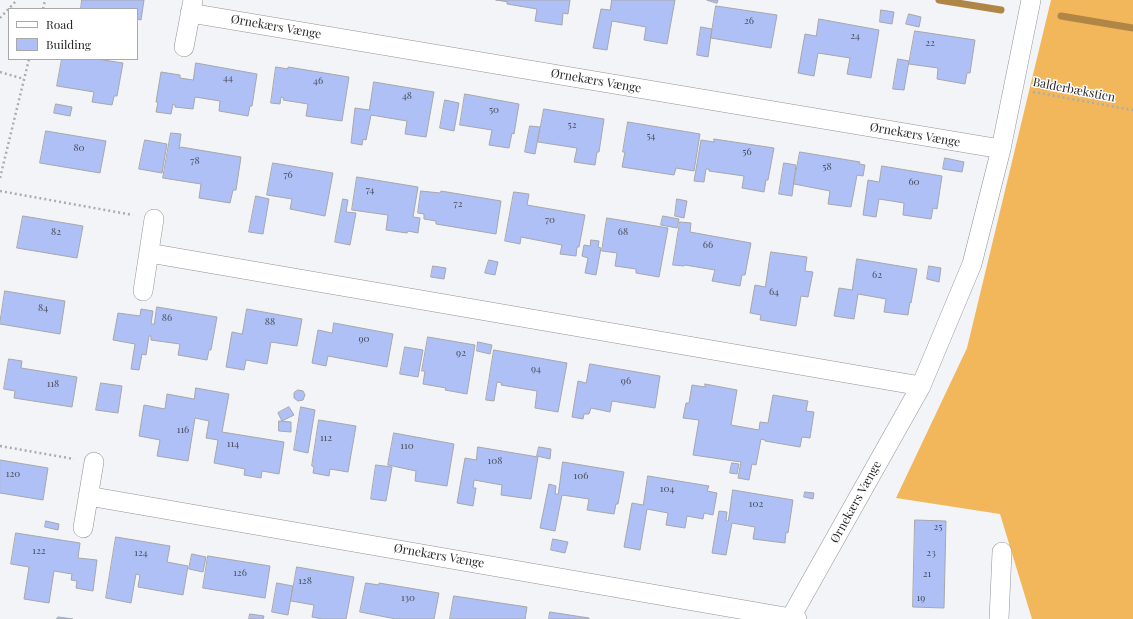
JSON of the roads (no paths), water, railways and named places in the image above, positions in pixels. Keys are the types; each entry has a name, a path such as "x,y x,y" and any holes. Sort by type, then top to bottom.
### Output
{"street":[{"name":"Ørnekærs Vænge","path":"88,496 792,618 921,386 972,264 1001,149 1012,88 1031,0"},
{"name":"Ørnekærs Vænge","path":"184,47 192,6 1001,149"},
{"path":"143,291 154,219"},
{"path":"149,253 921,386"},
{"path":"83,528 94,462"},
{"path":"999,619 1002,552"}],"waterway":[{"path":"939,0 1001,10"},
{"path":"1061,16 1133,28"}]}
